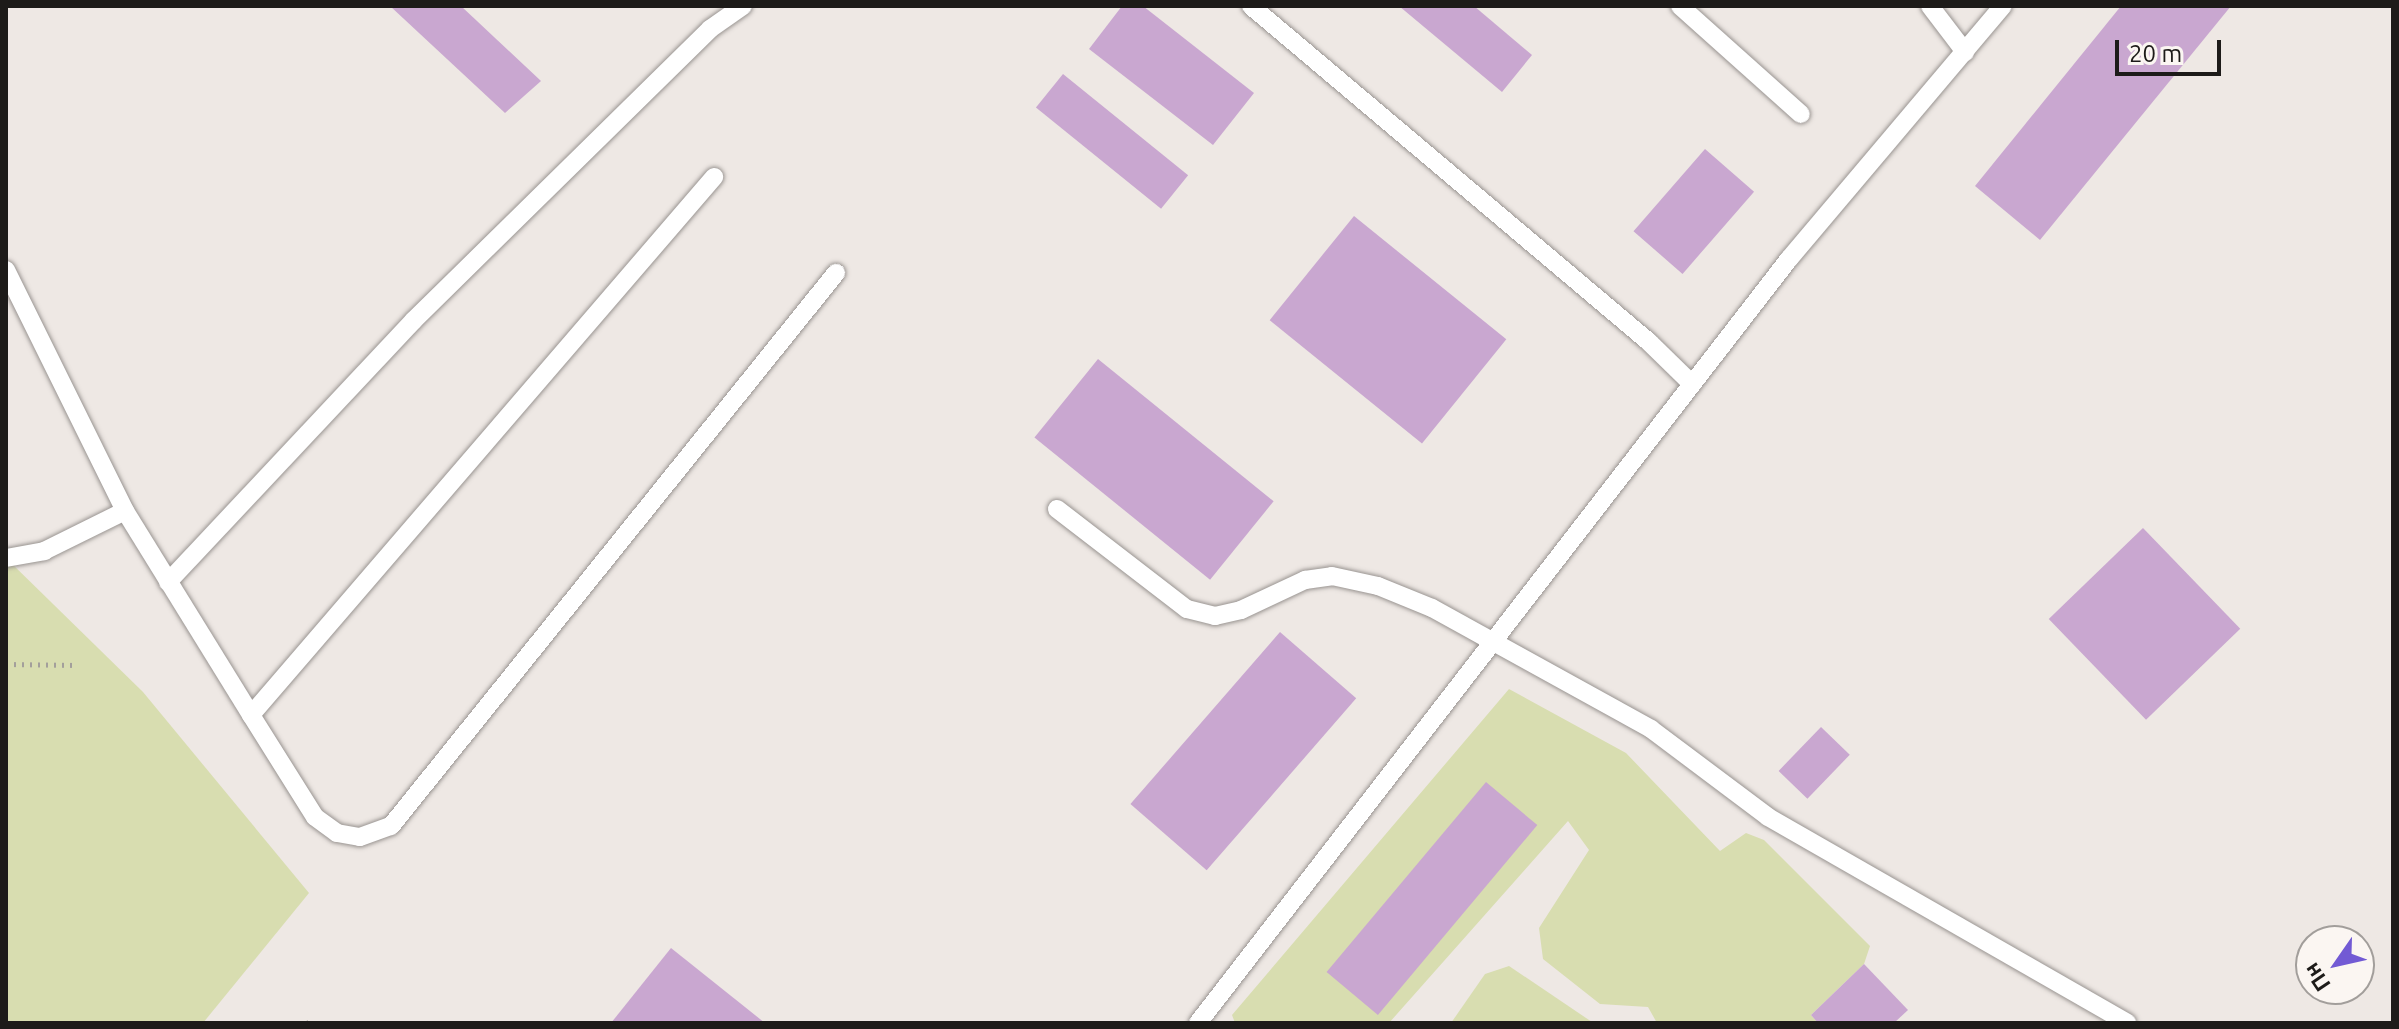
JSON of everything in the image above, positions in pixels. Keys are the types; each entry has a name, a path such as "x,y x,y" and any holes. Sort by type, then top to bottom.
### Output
{"lane":[{"path":"168,582 413,321 710,29 743,6"},
{"path":"1251,6 1649,342 1692,384"},
{"path":"1680,6 1801,114"},
{"path":"1930,6 1965,52"},
{"path":"1207,1019 1491,644 1789,259 2003,6"},
{"path":"251,715 714,177"},
{"path":"6,270 125,511 251,715 315,817 337,833 360,837 391,826 836,273"},
{"path":"1057,509 1187,609 1215,616 1241,610 1305,580 1332,576 1378,586 1432,608 1491,644 1651,729 1768,817 2127,1023"},
{"path":"6,558 44,551 125,511"}],"path":[{"path":"6,664 78,665"}],"green space":[{"path":"6,558 143,692 309,893 203,1023 6,1023"},
{"path":"1509,689 1626,753 1720,851 1746,833 1764,840 1870,946 1864,964 1811,1015 1818,1023 1657,1023 1648,1007 1600,1004 1543,959 1539,928 1589,850 1568,821 1389,1023 1235,1023 1232,1015"},
{"path":"1509,966 1592,1023 1451,1023 1485,974"}],"building":[{"path":"390,6 461,6 541,81 505,113"},
{"path":"1122,6 1143,6 1254,93 1213,145 1089,49"},
{"path":"1399,6 1474,6 1532,55 1502,92"},
{"path":"2121,6 2231,6 2040,240 1975,186"},
{"path":"1063,74 1188,175 1161,209 1036,107"},
{"path":"1705,149 1754,192 1683,274 1633,231"},
{"path":"1354,216 1506,339 1422,443 1270,320"},
{"path":"1098,359 1274,501 1210,580 1034,437"},
{"path":"2143,528 2240,629 2146,720 2049,619"},
{"path":"1280,632 1356,698 1207,870 1130,804"},
{"path":"1821,727 1850,755 1807,799 1779,771"},
{"path":"1486,782 1537,825 1378,1015 1327,972"},
{"path":"671,948 765,1023 611,1023"},
{"path":"1864,964 1908,1010 1894,1023 1818,1023 1811,1015"}]}
